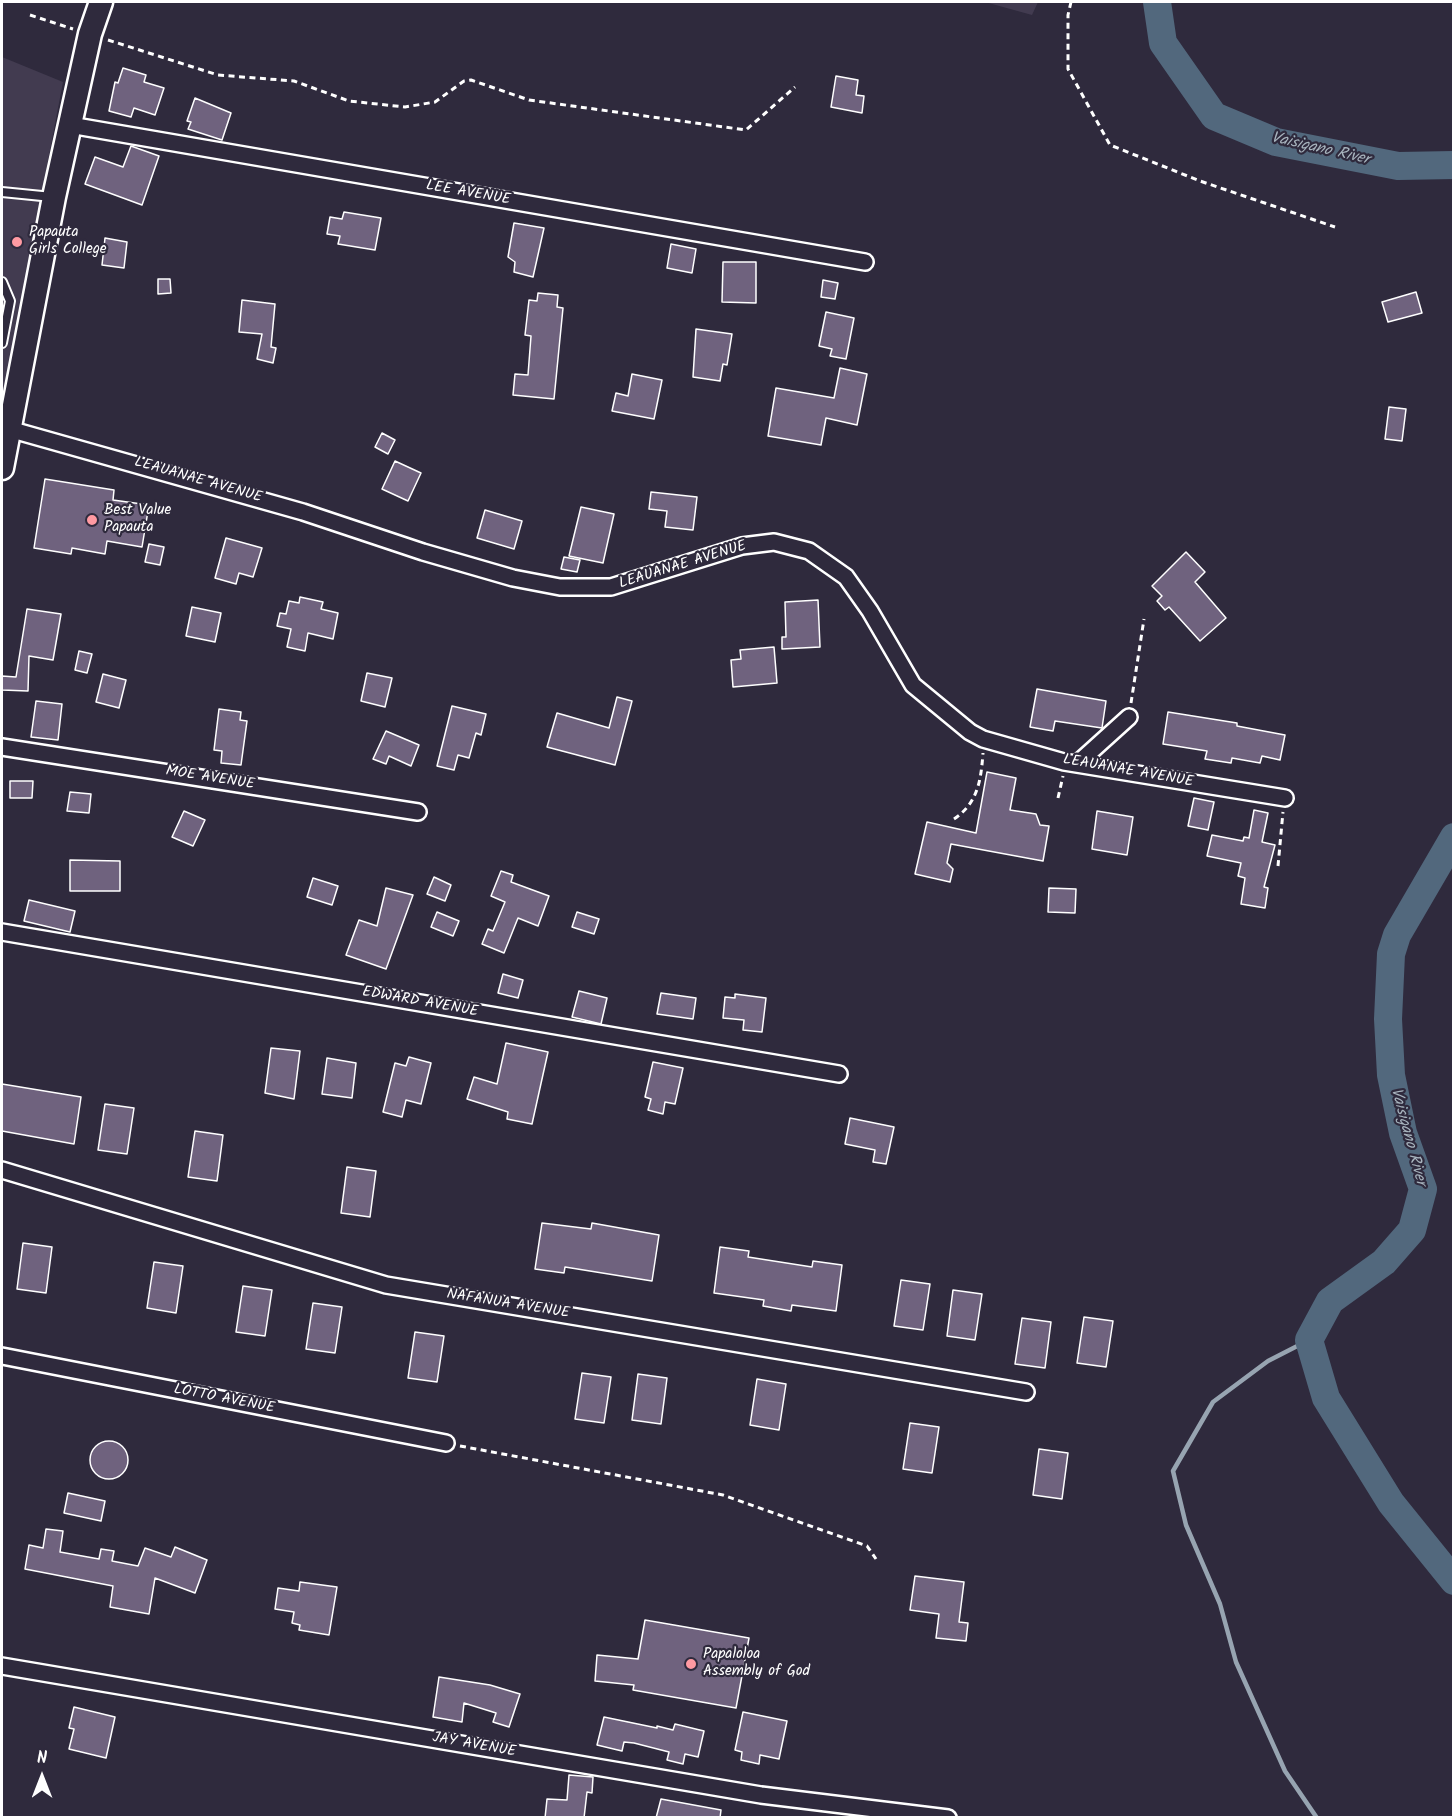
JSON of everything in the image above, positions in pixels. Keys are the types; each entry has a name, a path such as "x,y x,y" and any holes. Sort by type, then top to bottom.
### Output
{"main road":[{"path":"2,468 5,428 54,197 90,34 101,2"}],"street":[{"name":"LEE AVENUE","path":"70,125 865,262"},
{"name":"LEAUANAE AVENUE","path":"5,428 293,509 423,552 502,575 560,587 610,587 742,546 774,542 809,551 846,577 870,611 913,685 970,732 983,739 1071,763 1285,798"},
{"path":"1071,763 1129,717"},
{"name":"MOE AVENUE","path":"2,747 418,812"},
{"name":"EDWARD AVENUE","path":"2,932 839,1074"},
{"name":"NAFANUA AVENUE","path":"2,1170 386,1285 1026,1392"},
{"name":"LOTTO AVENUE","path":"2,1356 446,1443"},
{"name":"JAY AVENUE","path":"2,1666 761,1795 948,1818"}],"lane":[{"path":"2,192 54,197"},
{"path":"2,282 10,301 2,343"}],"path":[{"path":"1071,2 1068,15 1068,69 1110,145 1200,181 1335,227"},
{"path":"30,15 218,75 294,81 349,101 405,107 435,102 464,81 471,80 529,100 746,130 795,87"},
{"path":"1129,717 1144,619"},
{"path":"954,819 967,810 977,794 983,739"},
{"path":"1058,798 1071,763"},
{"path":"1278,866 1285,798"},
{"path":"446,1443 723,1495 867,1546 876,1559"}],"shaded area":[{"path":"985,2 1038,2 1032,15"},
{"name":"Papauta Girls College","path":"2,57 63,82 2,402"}],"building":[{"path":"123,68 146,75 144,82 164,88 155,115 134,108 131,117 109,111 115,82 118,83"},
{"path":"836,76 858,80 856,95 864,96 862,113 831,107"},
{"path":"195,98 231,113 222,140 188,129 191,122 187,121"},
{"path":"131,146 159,156 142,205 85,184 95,157 123,167"},
{"path":"344,212 381,218 375,250 338,244 340,236 327,234 330,217 342,219"},
{"path":"514,223 544,228 533,277 514,272 515,262 508,257"},
{"path":"105,238 127,242 124,268 102,265"},
{"path":"671,244 696,249 692,273 667,268"},
{"path":"723,262 756,262 756,303 722,302"},
{"path":"158,279 170,279 171,293 158,294"},
{"path":"823,280 838,283 835,299 821,297"},
{"path":"1416,292 1422,313 1388,322 1382,302"},
{"path":"538,293 558,295 557,307 563,308 554,399 513,395 515,374 528,375 531,336 525,335 529,300 537,301"},
{"path":"242,300 275,304 271,347 276,348 273,363 257,359 262,334 239,332"},
{"path":"826,312 854,318 846,359 830,356 832,349 819,346"},
{"path":"696,329 732,334 727,365 723,364 720,381 693,377"},
{"path":"840,368 867,374 857,425 826,418 821,445 768,436 776,388 834,398"},
{"path":"632,374 662,380 654,419 612,411 616,393 628,396"},
{"path":"1389,407 1406,409 1402,441 1385,439"},
{"path":"382,433 395,440 388,454 375,447"},
{"path":"395,461 421,473 408,501 382,489"},
{"name":"Best Value Papauta","path":"45,479 114,490 113,500 149,505 142,547 107,541 105,554 72,548 71,554 34,548"},
{"path":"651,492 697,497 693,530 665,527 667,511 649,509"},
{"path":"581,507 614,514 603,563 569,556"},
{"path":"485,510 522,521 514,549 477,538"},
{"path":"226,538 262,548 253,577 239,573 236,584 215,578"},
{"path":"149,544 164,547 160,565 145,562"},
{"path":"1186,552 1205,572 1195,582 1226,618 1200,641 1169,607 1165,610 1157,601 1162,596 1152,586"},
{"path":"564,557 580,560 577,572 561,569"},
{"path":"300,597 323,602 321,609 338,613 333,639 308,633 305,651 287,647 291,629 277,626 280,613 286,614 289,601 299,603"},
{"path":"818,600 820,647 782,649 782,637 786,637 785,602"},
{"path":"192,607 221,613 215,642 186,636"},
{"path":"27,609 61,614 53,660 29,656 28,691 2,690 2,676 16,677"},
{"path":"774,647 777,683 733,687 731,660 741,659 740,650"},
{"path":"79,651 92,654 87,673 75,670"},
{"path":"367,673 392,678 385,707 361,701"},
{"path":"103,674 126,680 119,708 96,702"},
{"path":"1037,689 1106,701 1102,728 1055,721 1053,731 1030,727"},
{"path":"617,697 632,701 615,765 547,747 557,713 609,728"},
{"path":"36,701 62,704 58,740 31,737"},
{"path":"452,706 486,714 481,735 476,733 469,758 458,755 454,770 437,766"},
{"path":"219,709 241,712 240,720 247,721 241,765 221,763 222,751 214,750"},
{"path":"1168,712 1237,723 1237,726 1285,735 1280,760 1262,756 1260,763 1232,758 1231,763 1205,759 1207,751 1163,744"},
{"path":"386,731 419,745 411,766 389,756 386,764 373,759"},
{"path":"987,772 1016,778 1010,810 1036,814 1040,825 1049,826 1043,861 951,844 947,863 953,869 950,882 915,874 927,822 976,833"},
{"path":"10,781 33,781 32,798 10,798"},
{"path":"70,792 91,794 89,813 67,811"},
{"path":"1194,798 1214,802 1208,830 1188,826"},
{"path":"1254,810 1268,813 1262,842 1275,845 1264,887 1268,888 1265,908 1241,904 1245,878 1238,876 1241,863 1207,856 1212,835 1243,841 1244,837 1249,838"},
{"path":"184,811 205,820 193,846 172,837"},
{"path":"1097,811 1133,817 1127,855 1092,849"},
{"path":"70,860 120,861 120,891 70,891"},
{"path":"501,871 513,875 511,882 549,896 538,926 518,918 504,953 482,944 488,929 493,931 505,902 491,896"},
{"path":"434,877 451,885 445,901 427,894"},
{"path":"313,878 338,886 332,905 307,897"},
{"path":"386,888 413,895 386,969 346,955 359,920 377,926"},
{"path":"1049,888 1076,889 1075,913 1048,912"},
{"path":"29,900 75,911 70,932 24,921"},
{"path":"437,912 459,921 453,936 431,927"},
{"path":"577,912 599,919 594,934 572,927"},
{"path":"503,974 523,980 518,998 498,993"},
{"path":"579,991 607,998 601,1024 572,1017"},
{"path":"661,993 696,998 693,1019 657,1014"},
{"path":"735,994 766,998 762,1032 743,1030 744,1020 723,1018 725,997 735,998"},
{"path":"506,1043 548,1052 532,1124 507,1119 508,1112 467,1099 474,1077 497,1084"},
{"path":"271,1048 300,1051 294,1099 265,1093"},
{"path":"409,1057 431,1063 421,1104 406,1100 402,1117 383,1112 395,1063 406,1066"},
{"path":"327,1058 356,1063 352,1098 322,1094"},
{"path":"653,1062 683,1068 675,1104 665,1102 663,1114 648,1110 651,1099 645,1097"},
{"path":"2,1084 81,1097 74,1144 2,1131"},
{"path":"105,1104 134,1108 127,1154 98,1150"},
{"path":"850,1118 894,1127 886,1164 873,1162 875,1150 845,1144"},
{"path":"195,1131 223,1135 217,1181 188,1177"},
{"path":"347,1167 376,1171 370,1217 341,1213"},
{"path":"542,1223 591,1229 592,1223 659,1235 652,1281 565,1267 564,1273 535,1269"},
{"path":"23,1243 52,1247 46,1293 17,1289"},
{"path":"720,1247 749,1251 748,1257 812,1267 813,1261 842,1265 836,1311 792,1305 791,1311 763,1306 764,1300 714,1293"},
{"path":"154,1262 183,1266 176,1313 147,1308"},
{"path":"901,1280 930,1284 923,1330 894,1326"},
{"path":"243,1286 272,1290 265,1336 236,1332"},
{"path":"953,1290 982,1294 975,1340 947,1336"},
{"path":"313,1303 342,1307 335,1353 306,1349"},
{"path":"1084,1317 1113,1321 1106,1367 1077,1363"},
{"path":"1022,1318 1051,1322 1045,1368 1015,1364"},
{"path":"415,1332 444,1336 437,1382 408,1378"},
{"path":"582,1373 611,1377 604,1423 575,1419"},
{"path":"638,1374 667,1378 661,1424 632,1420"},
{"path":"757,1379 786,1384 779,1430 750,1425"},
{"path":"910,1423 939,1427 932,1473 903,1469"},
{"path":"109,1441 122,1447 128,1460 122,1473 109,1479 96,1473 90,1460 96,1447"},
{"path":"1039,1449 1068,1453 1062,1499 1033,1495"},
{"path":"68,1493 105,1501 101,1521 64,1513"},
{"path":"46,1529 63,1531 60,1552 99,1559 101,1549 114,1551 112,1561 138,1566 145,1548 171,1557 175,1547 207,1560 195,1593 155,1578 149,1614 110,1607 113,1586 25,1569 29,1545 43,1548"},
{"path":"915,1576 964,1582 959,1622 968,1623 966,1641 936,1638 939,1614 910,1610"},
{"path":"300,1582 337,1587 329,1635 299,1630 300,1625 292,1623 294,1612 275,1609 278,1588 299,1591"},
{"name":"Papaloloa Assembly of God","path":"645,1620 749,1638 736,1708 633,1690 634,1685 595,1681 597,1655 638,1659"},
{"path":"439,1677 490,1685 520,1694 509,1727 493,1722 496,1713 464,1703 462,1722 433,1717"},
{"path":"74,1707 115,1717 106,1758 69,1749 74,1729 69,1728"},
{"path":"743,1712 787,1721 779,1759 760,1755 759,1764 741,1760 742,1752 735,1750"},
{"path":"604,1717 657,1728 657,1726 673,1730 675,1724 704,1731 698,1757 685,1754 683,1764 667,1760 669,1752 634,1743 624,1742 622,1751 597,1745"},
{"path":"569,1775 593,1777 592,1793 587,1792 584,1818 545,1818 547,1799 567,1800"},
{"path":"661,1799 721,1810 720,1818 656,1818"}],"waterway":[{"name":"Vaisigano River","path":"1157,2 1163,43 1214,116 1276,142 1398,166 1454,165"},
{"name":"Vaisigano River","path":"1454,837 1397,935 1391,954 1388,1019 1391,1075 1403,1133 1423,1189 1412,1230 1384,1262 1330,1301 1309,1340 1326,1398 1391,1503 1454,1581"},
{"path":"1309,1340 1268,1361 1213,1402 1173,1471 1186,1525 1220,1604 1236,1662 1285,1771 1317,1818"}],"place":[{"name":"Papauta Girls College","path":"17,242"},
{"name":"Best Value Papauta","path":"92,520"},
{"name":"Papaloloa Assembly of God","path":"691,1664"}]}
